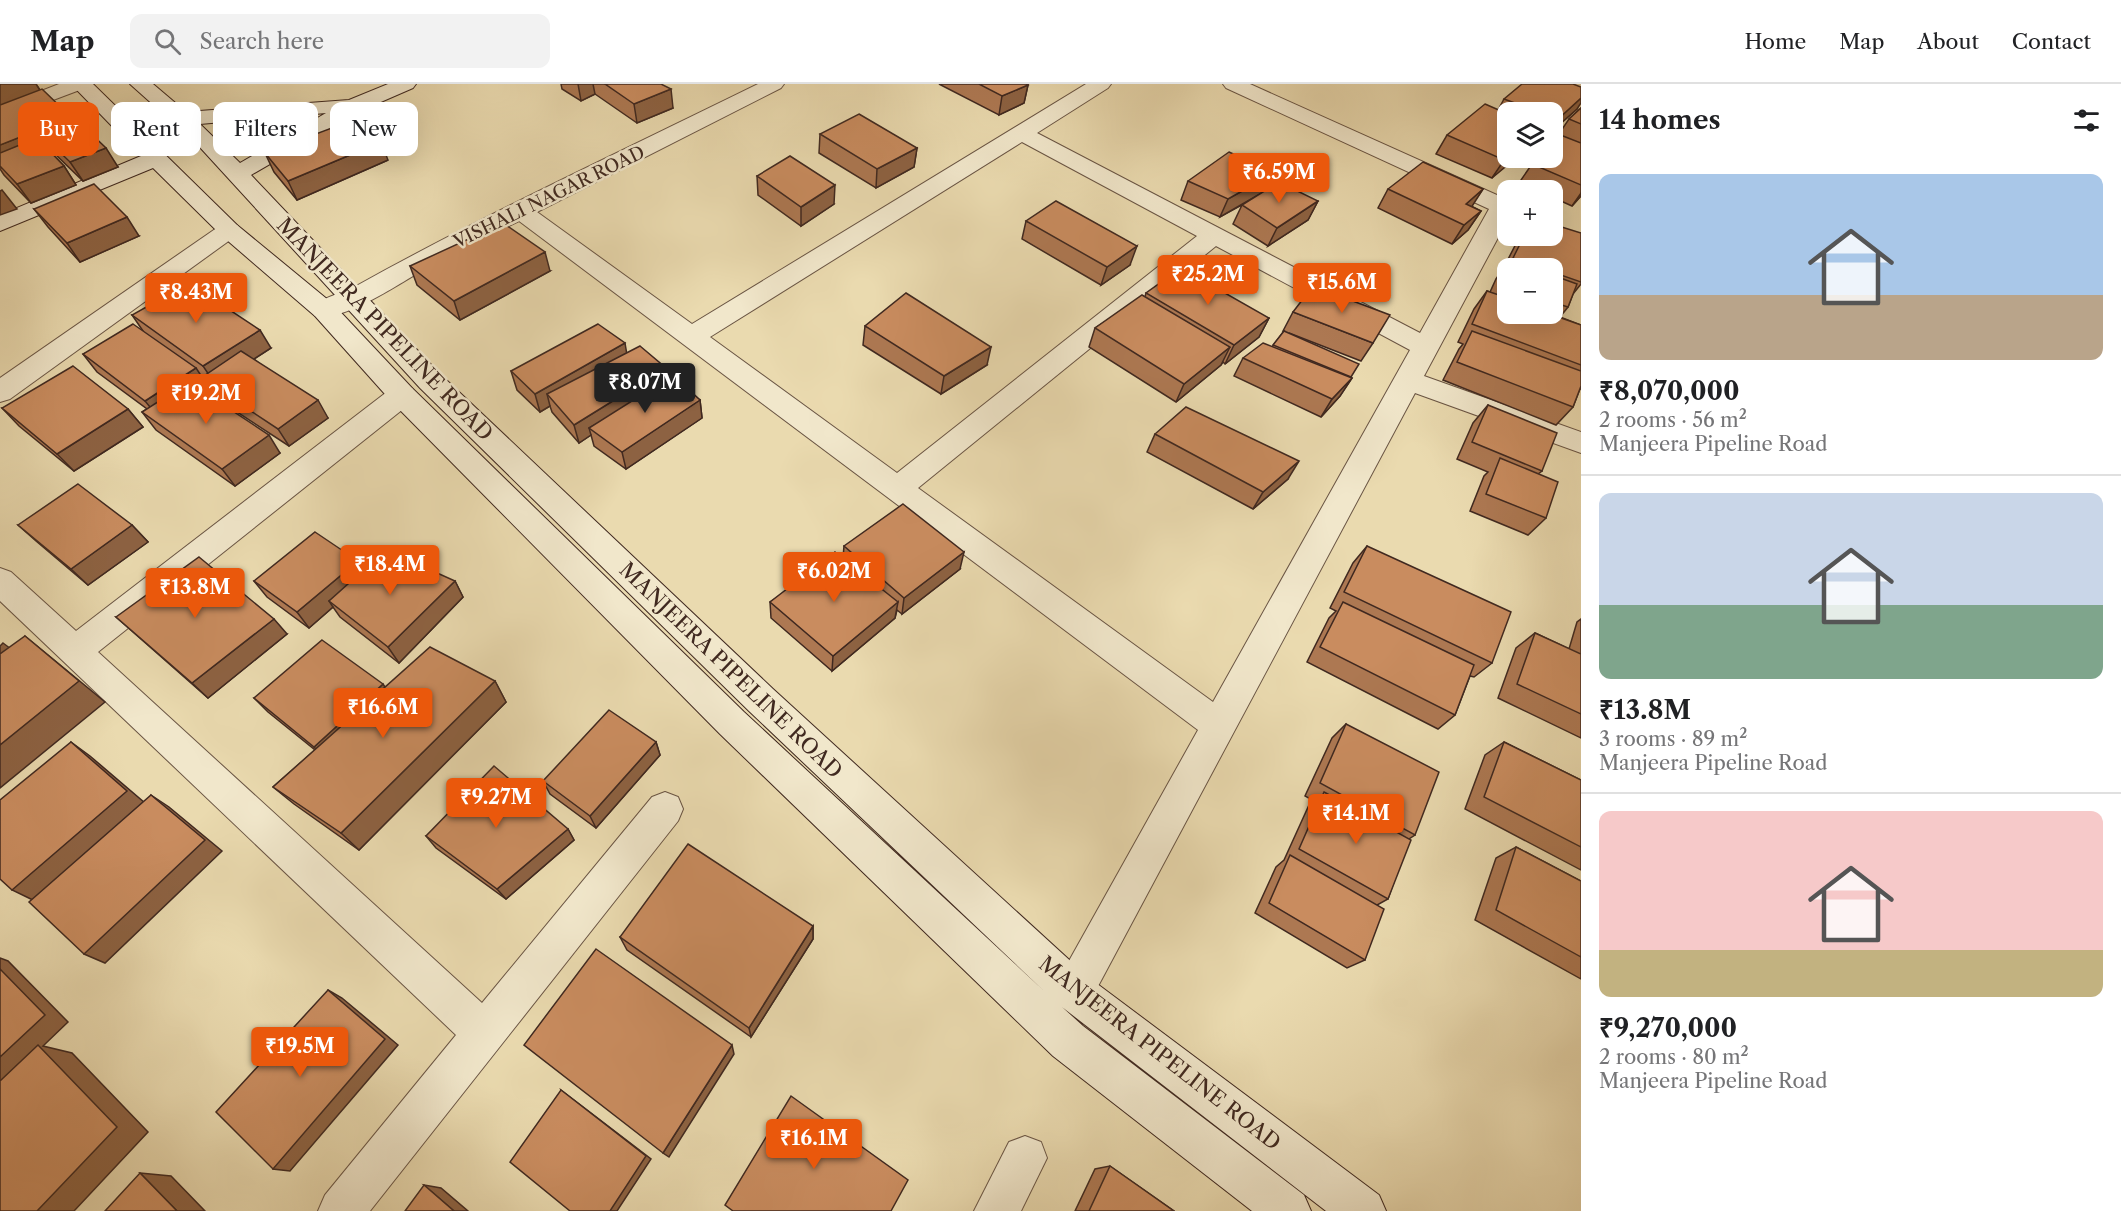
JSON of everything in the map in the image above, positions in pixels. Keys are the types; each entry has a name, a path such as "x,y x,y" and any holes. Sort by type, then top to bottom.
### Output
{"street":[{"path":"0,114 79,84"},
{"name":"MANJEERA PIPELINE ROAD","path":"79,84 230,230 338,305 430,381 744,683 1074,991 1363,1211"},
{"name":"MANJEERA PIPELINE ROAD","path":"140,84 161,102"},
{"path":"361,102 406,84"},
{"name":"VISHALI NAGAR ROAD","path":"338,305 429,256 522,212 774,84"},
{"path":"691,337 1101,84"},
{"path":"1233,84 1497,204"},
{"path":"201,117 330,106"},
{"path":"237,174 330,119"},
{"path":"1023,134 1426,347"},
{"name":"MANJEERA PIPELINE ROAD","path":"201,136 237,174 338,305 402,395 732,723 1068,1041 1288,1211"},
{"path":"0,224 156,158"},
{"path":"522,212 1218,725"},
{"path":"1074,991 1218,725 1497,222"},
{"path":"0,392 230,230"},
{"path":"897,489 1214,235"},
{"path":"1408,380 1581,443"},
{"path":"75,651 402,395"},
{"path":"0,581 484,1033"},
{"path":"341,1211 665,809"},
{"path":"998,1211 1024,1158"}],"building":[{"path":"605,84 661,84 671,89 634,104"},
{"path":"979,84 1026,84 1028,85 1002,96"},
{"path":"1522,84 1573,84 1581,87 1581,98 1563,114 1563,102 1512,102 1504,99"},
{"path":"42,89 55,102 18,102 18,138 0,145 0,105"},
{"path":"1485,104 1497,109 1497,157 1447,135"},
{"path":"1581,108 1581,124 1569,119"},
{"path":"859,114 917,148 877,169 820,134"},
{"path":"330,129 330,156 348,156 288,181 267,156 318,156 318,133"},
{"path":"1563,136 1581,143 1581,185 1541,168 1563,168"},
{"path":"99,141 106,148 99,151"},
{"path":"18,146 18,156 54,156 64,166 17,184 0,166 0,153"},
{"path":"1229,152 1274,173 1228,199 1188,181"},
{"path":"64,156 85,156 70,162"},
{"path":"790,156 835,185 801,207 757,176"},
{"path":"1423,162 1483,189 1466,204 1481,211 1464,225 1388,189"},
{"path":"1279,182 1318,201 1277,228 1242,205"},
{"path":"94,184 127,217 67,243 34,209"},
{"path":"1056,201 1137,246 1107,267 1026,221"},
{"path":"503,223 545,252 454,301 410,266"},
{"path":"1563,227 1581,233 1581,282 1563,276 1563,258 1513,258 1519,246 1563,246"},
{"path":"1181,268 1269,318 1234,345 1146,293"},
{"path":"1563,279 1577,284 1568,307 1563,305"},
{"path":"189,283 260,330 203,366 132,315"},
{"path":"1313,286 1390,315 1373,343 1293,312"},
{"path":"1487,291 1497,294 1497,324 1563,324 1563,319 1581,325 1581,365 1472,324"},
{"path":"906,293 991,347 944,376 865,326"},
{"path":"1142,295 1230,347 1184,384 1095,328"},
{"path":"133,324 196,368 145,401 83,354"},
{"path":"598,324 625,343 535,394 511,371"},
{"path":"1284,331 1359,364 1351,377 1273,345"},
{"path":"1472,331 1581,371 1581,386 1573,407 1457,362"},
{"path":"1263,343 1352,378 1332,399 1243,358"},
{"path":"640,346 666,368 574,425 547,394"},
{"path":"241,351 318,400 278,429 201,378"},
{"path":"73,366 128,409 57,454 2,408"},
{"path":"673,375 700,400 622,452 589,428"},
{"path":"189,382 269,435 222,469 142,412"},
{"path":"1488,405 1557,433 1542,471 1472,442"},
{"path":"1186,407 1299,461 1263,492 1155,434"},
{"path":"1500,458 1558,482 1546,518 1486,494"},
{"path":"78,484 132,525 71,569 18,525"},
{"path":"903,504 964,552 904,598 844,546"},
{"path":"315,532 358,561 297,612 254,581"},
{"path":"1367,546 1511,612 1492,663 1344,592"},
{"path":"386,550 455,581 388,647 329,601"},
{"path":"835,552 898,602 833,656 770,602"},
{"path":"199,557 274,619 192,683 116,617"},
{"path":"1343,602 1474,665 1455,715 1320,647"},
{"path":"1535,633 1581,654 1581,714 1517,684"},
{"path":"25,636 79,681 0,745 0,654"},
{"path":"322,640 383,684 314,747 254,698"},
{"path":"430,647 495,681 341,833 273,787"},
{"path":"609,710 656,742 590,816 543,781"},
{"path":"1346,724 1439,772 1415,835 1320,783"},
{"path":"71,742 127,791 12,890 0,879 0,800"},
{"path":"1504,742 1581,780 1581,847 1484,797"},
{"path":"494,766 568,829 497,889 426,836"},
{"path":"1324,792 1411,840 1388,899 1299,849"},
{"path":"151,795 205,840 84,954 29,902"},
{"path":"688,844 813,926 749,1028 620,937"},
{"path":"1516,847 1581,881 1581,957 1496,910"},
{"path":"1290,855 1384,909 1365,960 1269,903"},
{"path":"596,949 732,1045 663,1153 524,1045"},
{"path":"0,969 45,1015 0,1057"},
{"path":"328,990 385,1039 273,1169 216,1112"},
{"path":"38,1045 117,1127 37,1211 0,1211 0,1081"},
{"path":"561,1090 646,1156 610,1211 570,1211 510,1162"},
{"path":"791,1096 908,1180 891,1211 733,1211 725,1205"},
{"path":"1110,1166 1174,1211 1089,1211"},
{"path":"140,1173 177,1211 105,1211"},
{"path":"424,1185 454,1211 405,1211"}]}
